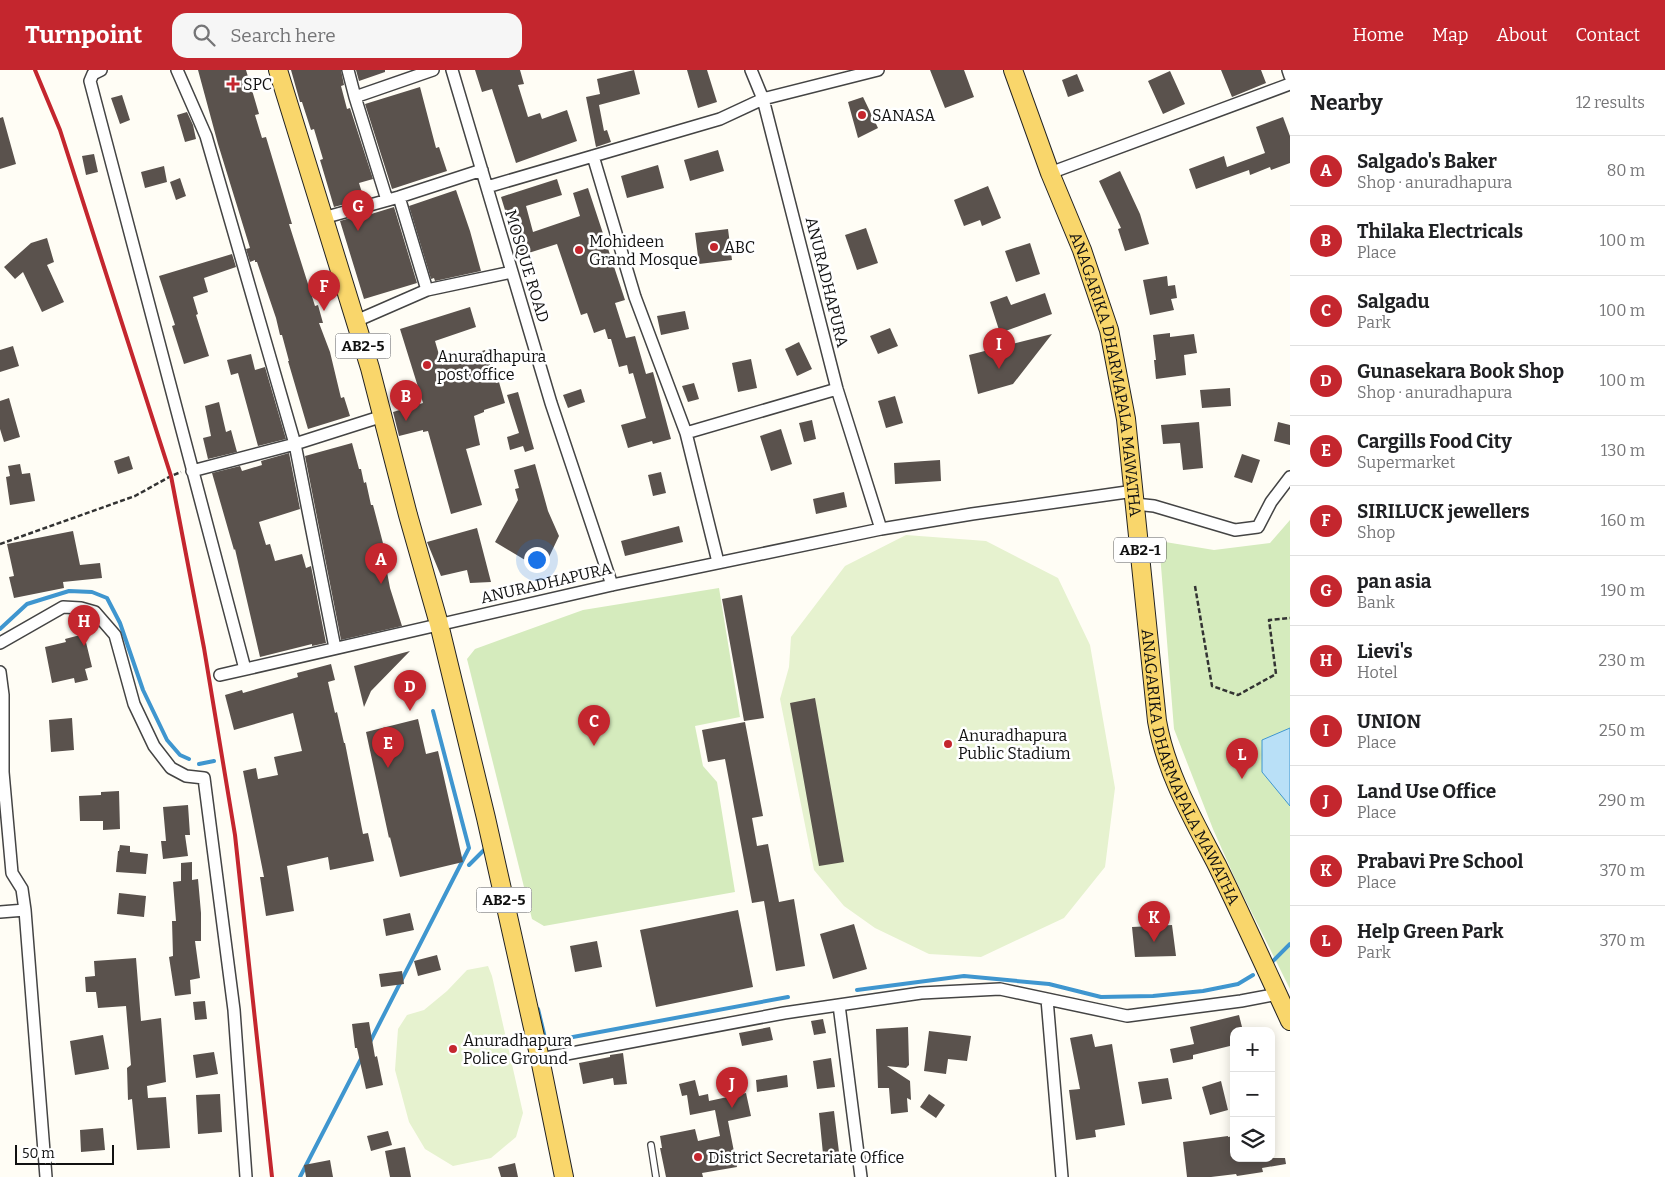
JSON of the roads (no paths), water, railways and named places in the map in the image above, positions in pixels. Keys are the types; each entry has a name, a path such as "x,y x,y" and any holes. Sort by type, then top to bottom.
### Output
{"main road":[{"name":"AB2-5","path":"278,70 356,321 439,624 486,818 540,1059 564,1177"},
{"name":"ANAGARIKA DHARMAPALA MAWATHA","path":"1013,70 1050,173 1082,250 1109,330 1126,419 1157,721 1161,742 1185,803 1290,1020"}],"street":[{"path":"101,70 94,74 90,81 245,669"},
{"path":"177,70 206,136 295,444 335,648"},
{"path":"348,70 355,97 427,290"},
{"path":"355,97 433,70"},
{"name":"MOSQUE ROAD","path":"452,70 551,403 612,584"},
{"name":"ANURADHAPURA","path":"751,70 763,99 837,389 882,529"},
{"path":"487,187 720,119 763,99 878,70"},
{"path":"1288,70 1290,76"},
{"path":"1050,173 1290,84"},
{"path":"593,156 635,297 686,433 718,562"},
{"path":"323,218 482,170"},
{"path":"356,321 427,290 512,272"},
{"path":"686,433 837,389"},
{"path":"192,470 295,444 383,416"},
{"name":"ANURADHAPURA","path":"220,675 612,584 882,529 972,514 1135,498 1154,506 1235,530 1258,527 1271,502 1290,477"},
{"path":"0,643 63,607 81,608 95,612 115,635 134,704 154,746 171,768 186,776 204,778 234,1010 246,1177"},
{"path":"0,672 3,772 11,864 12,873 22,889 25,910 46,1177"},
{"path":"0,912 25,910"},
{"path":"540,1059 784,1013 921,993 1000,989 1127,1016 1278,994"},
{"path":"1047,1000 1062,1177"},
{"path":"839,1005 861,1177"}],"lane":[{"path":"651,1145 656,1177"}],"water":[{"path":"1290,728 1290,806 1262,772 1262,740"}],"waterway":[{"path":"0,629 27,604 69,591 92,592 107,598 120,623 143,690 167,740 180,755 189,759"},
{"path":"370,1042 469,848 433,711"},
{"path":"199,764 214,761"},
{"path":"469,865 486,848"},
{"path":"1270,964 1290,944"},
{"path":"857,990 964,976 1049,984 1101,997 1153,996 1203,991 1238,984 1253,975"},
{"path":"538,1009 546,1042 788,997"},
{"path":"300,1177 362,1057"}],"railway":[{"path":"35,70 60,130 171,476 204,648 235,835 272,1177"}],"place":[{"name":"SPC","path":"233,84"},
{"name":"SANASA","path":"862,115"},
{"name":"pan asia","path":"358,231"},
{"name":"ABC","path":"714,247"},
{"name":"Mohideen Grand Mosque","path":"579,250"},
{"name":"SIRILUCK jewellers","path":"324,311"},
{"name":"Anuradhapura post office","path":"427,365"},
{"name":"UNION","path":"999,369"},
{"name":"Thilaka Electricals","path":"406,421"},
{"name":"Salgado's Baker","path":"381,584"},
{"name":"Lievi's","path":"84,646"},
{"name":"Gunasekara Book Shop","path":"410,711"},
{"name":"Anuradhapura Public Stadium","path":"948,744"},
{"name":"Salgadu","path":"594,746"},
{"name":"Cargills Food City","path":"388,768"},
{"name":"Help Green Park","path":"1242,779"},
{"name":"Prabavi Pre School","path":"1154,942"},
{"name":"Anuradhapura Police Ground","path":"453,1049"},
{"name":"Land Use Office","path":"732,1108"},
{"name":"District Secretariate Office","path":"698,1157"}]}
